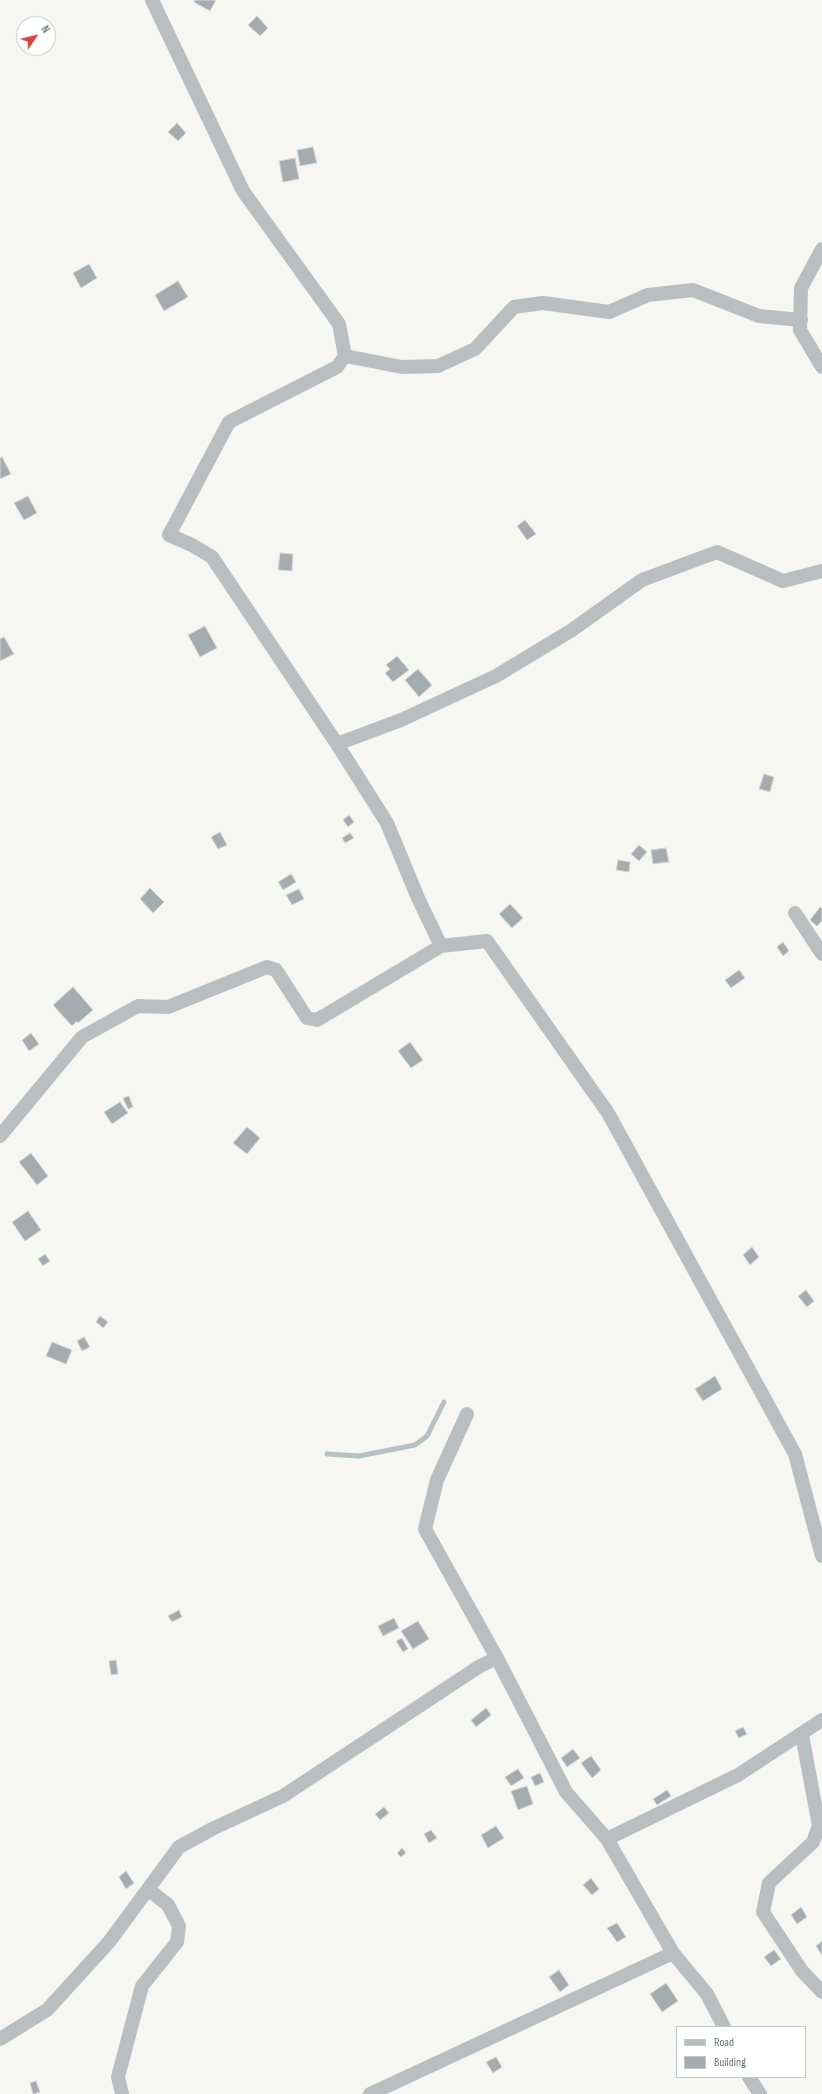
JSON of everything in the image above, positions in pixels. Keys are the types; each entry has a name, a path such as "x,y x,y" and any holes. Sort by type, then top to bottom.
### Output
{"street":[{"path":"152,0 243,192 339,324 345,356 337,367 229,422 169,535 192,545 212,557 336,744 387,823 418,898 441,946"},
{"path":"822,249 802,288 800,330 822,368"},
{"path":"345,356 402,367 438,366 475,349 514,307 543,303 609,312 648,295 693,290 758,316 801,320"},
{"path":"336,744 401,720 496,676 572,630 642,580 717,552 783,581 822,571"},
{"path":"795,913 822,954"},
{"path":"0,1136 82,1037 138,1006 168,1006 267,967 276,970 307,1018 316,1020 441,946 487,941 608,1113 795,1454 822,1556"},
{"path":"467,1414 437,1480 425,1529 497,1658 566,1792 607,1839 673,1953 707,1994 723,2026"},
{"path":"0,2039 47,2010 108,1942 179,1847 214,1828 283,1796 480,1666 497,1658"},
{"path":"607,1839 738,1775 822,1720"},
{"path":"802,1734 819,1826 813,1842 769,1883 763,1912 802,1971 822,1992"},
{"path":"122,2094 118,2077 142,1986 177,1942 179,1926 168,1905 148,1889"},
{"path":"370,2094 673,1953"},
{"path":"750,2078 760,2094"}],"building":[{"path":"195,0 216,0 210,11 194,2"},
{"path":"257,16 268,28 260,36 248,25"},
{"path":"177,123 186,133 178,141 168,132"},
{"path":"313,147 317,163 300,166 297,150"},
{"path":"295,158 299,179 283,182 279,161"},
{"path":"89,264 97,278 81,288 73,273"},
{"path":"178,281 188,297 164,311 155,295"},
{"path":"2,457 11,474 0,479 0,458"},
{"path":"28,496 37,513 24,520 14,503"},
{"path":"525,520 536,534 527,540 517,526"},
{"path":"280,553 293,554 292,571 278,570"},
{"path":"205,626 217,648 200,657 188,635"},
{"path":"4,637 14,654 0,661 0,639"},
{"path":"397,656 409,670 393,682 385,673 390,669 386,665"},
{"path":"418,669 432,685 419,697 405,680"},
{"path":"764,774 774,777 770,792 759,789"},
{"path":"349,815 354,822 348,827 343,820"},
{"path":"220,832 227,845 218,849 211,837"},
{"path":"350,833 354,838 345,843 342,838"},
{"path":"639,845 647,852 639,861 631,854"},
{"path":"666,848 669,862 653,864 651,850"},
{"path":"618,860 630,862 629,872 616,870"},
{"path":"291,874 296,882 283,890 278,882"},
{"path":"150,888 164,902 153,913 140,899"},
{"path":"299,889 304,899 292,905 286,895"},
{"path":"510,904 523,918 512,928 499,914"},
{"path":"820,907 822,909 822,921 817,926 810,920"},
{"path":"783,942 789,951 783,956 777,947"},
{"path":"739,970 745,978 731,988 725,980"},
{"path":"73,987 93,1010 78,1023 77,1021 72,1026 53,1005"},
{"path":"31,1033 39,1044 29,1051 22,1040"},
{"path":"410,1042 423,1060 411,1068 398,1051"},
{"path":"129,1096 133,1107 128,1109 123,1098"},
{"path":"120,1102 128,1113 112,1124 104,1112"},
{"path":"247,1127 260,1138 247,1154 233,1143"},
{"path":"31,1153 48,1176 37,1185 19,1162"},
{"path":"28,1211 41,1230 25,1241 12,1222"},
{"path":"752,1247 759,1257 750,1265 743,1255"},
{"path":"45,1254 50,1261 43,1266 38,1259"},
{"path":"806,1290 814,1301 807,1307 798,1296"},
{"path":"100,1316 108,1322 103,1328 96,1322"},
{"path":"84,1337 90,1347 82,1351 77,1341"},
{"path":"52,1342 72,1350 66,1364 46,1356"},
{"path":"715,1376 722,1389 703,1401 695,1389"},
{"path":"179,1610 182,1617 172,1622 168,1616"},
{"path":"394,1618 399,1628 383,1636 378,1626"},
{"path":"418,1621 429,1639 413,1649 401,1631"},
{"path":"402,1638 408,1649 403,1652 396,1641"},
{"path":"116,1660 118,1674 111,1675 109,1661"},
{"path":"486,1708 491,1715 476,1727 471,1720"},
{"path":"743,1727 747,1734 739,1738 735,1731"},
{"path":"573,1749 580,1758 567,1767 561,1758"},
{"path":"591,1756 601,1770 592,1778 581,1763"},
{"path":"518,1769 524,1778 511,1786 505,1777"},
{"path":"540,1773 544,1782 535,1786 531,1777"},
{"path":"527,1786 533,1804 518,1810 511,1791"},
{"path":"667,1790 671,1796 657,1805 653,1799"},
{"path":"384,1807 389,1813 380,1820 375,1814"},
{"path":"496,1826 504,1838 488,1848 481,1835"},
{"path":"431,1830 437,1838 429,1843 424,1834"},
{"path":"402,1848 406,1853 401,1857 397,1853"},
{"path":"126,1871 134,1883 126,1889 119,1877"},
{"path":"591,1878 599,1889 592,1895 583,1885"},
{"path":"801,1907 807,1917 797,1924 791,1915"},
{"path":"617,1923 626,1937 617,1942 607,1928"},
{"path":"822,1941 822,1955 816,1946"},
{"path":"774,1950 781,1959 771,1966 764,1957"},
{"path":"559,1970 569,1985 560,1992 549,1977"},
{"path":"666,1983 678,2001 662,2012 650,1994"},
{"path":"496,2057 502,2067 493,2073 486,2062"},
{"path":"36,2081 40,2092 33,2094 30,2083"}],"waterway":[{"path":"327,1454 359,1456 415,1445 427,1436 444,1402"}]}
